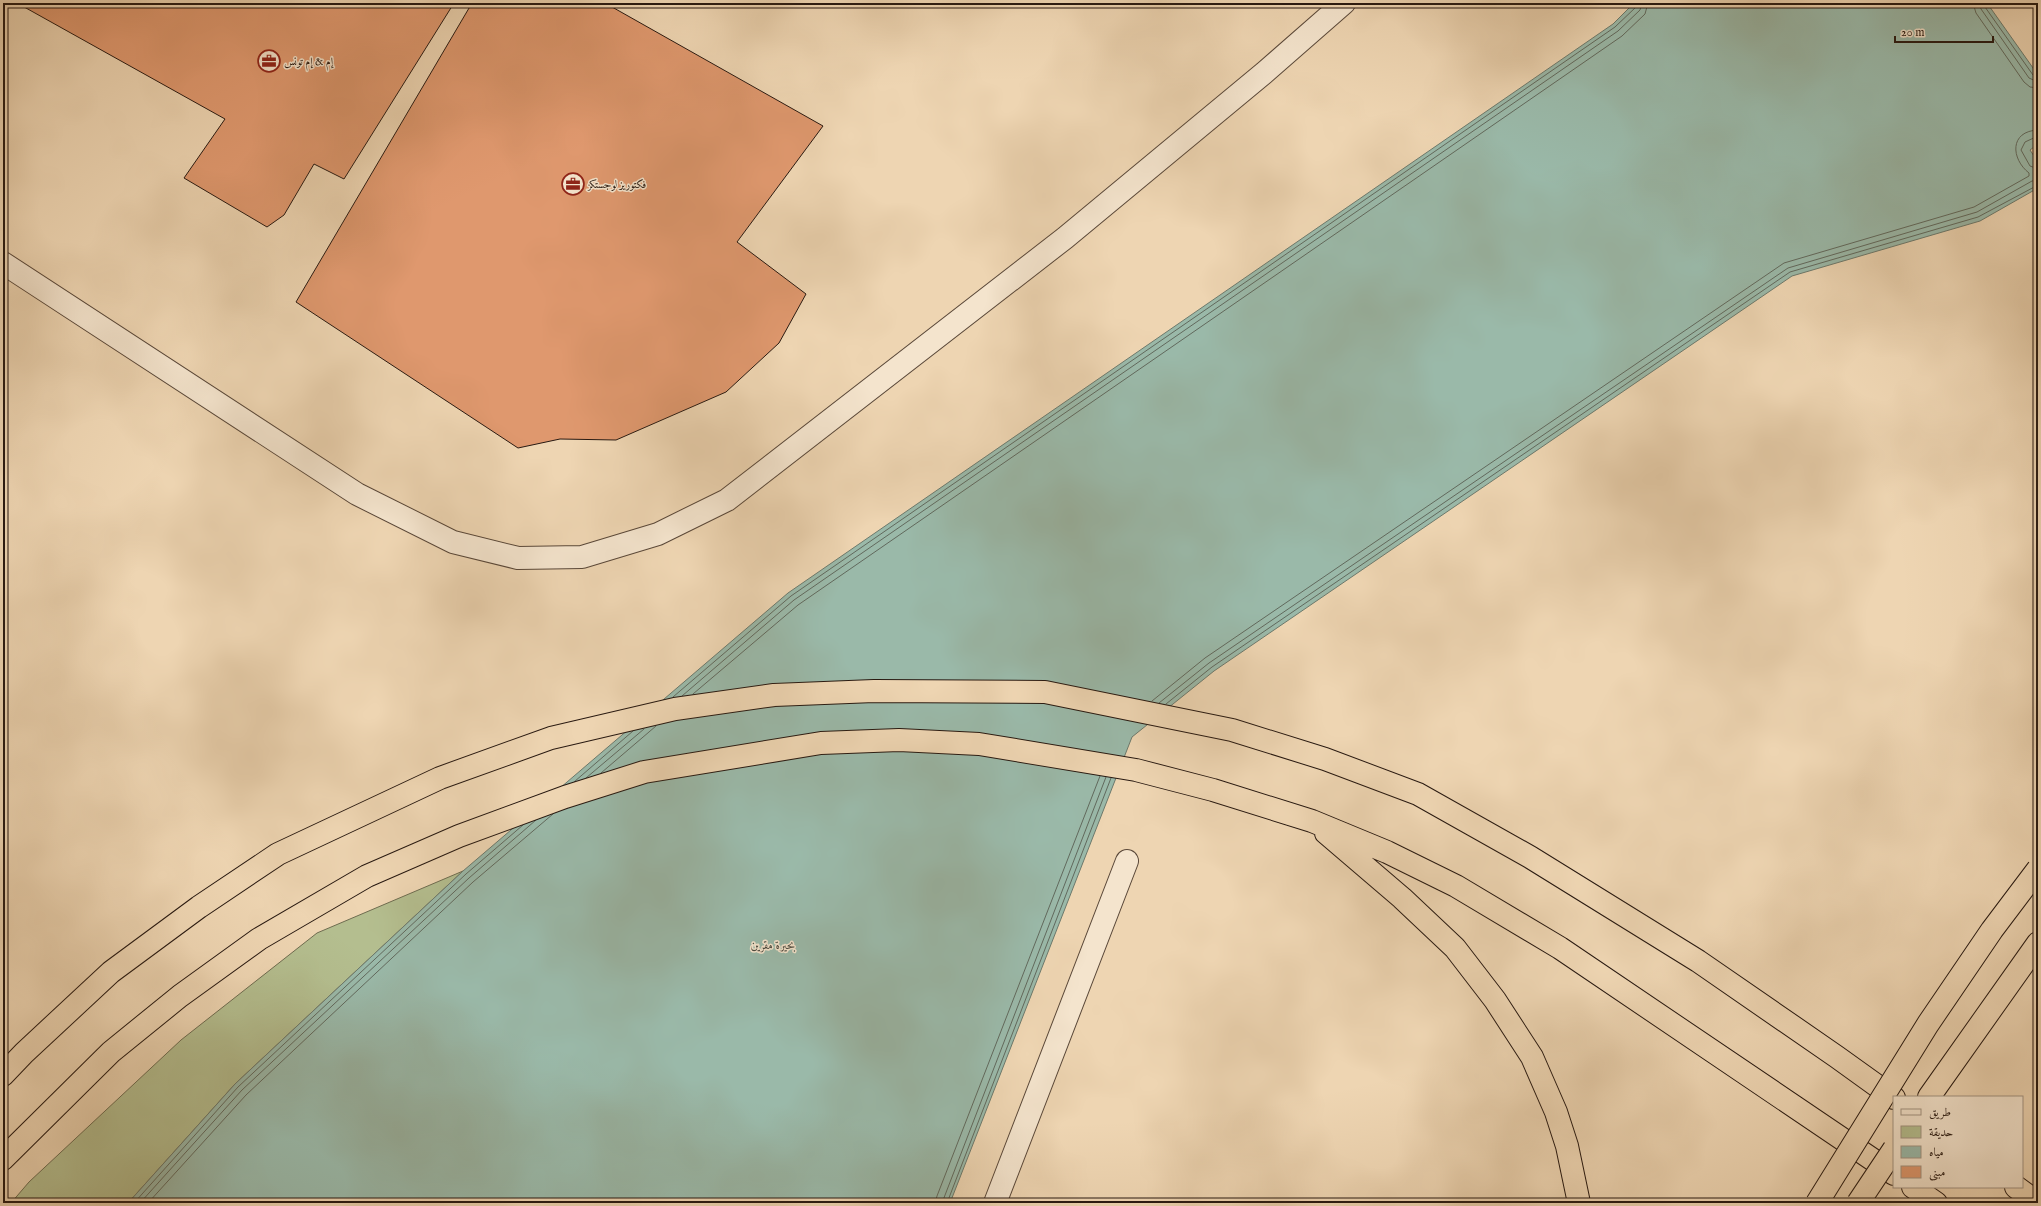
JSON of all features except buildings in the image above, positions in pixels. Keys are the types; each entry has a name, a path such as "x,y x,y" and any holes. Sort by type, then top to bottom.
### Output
{"highway":[{"path":"3,1075 24,1053 111,972 278,854 440,778 551,738 675,709 774,695 874,691 1045,692 1232,730 1324,759 1418,794 1530,857 1698,961 1893,1097"},
{"path":"3,1159 111,1052 180,996 259,939 367,876 459,836 565,797 644,772 820,743 899,740 979,744 1136,770 1213,790 1312,821 1387,852 1456,886 1560,948 1893,1173"},
{"path":"1312,821 1402,898 1455,948 1495,1000 1532,1057 1556,1112 1567,1146 1579,1203"},
{"path":"1817,1203 1928,1024 1992,930 2038,869"},
{"path":"1930,1096 2038,944"},
{"path":"1858,1203 1893,1150"},
{"path":"1914,1188 1936,1203"}],"street":[{"path":"3,263 357,494 453,542 518,558 582,556 658,534 727,500 1065,238 1264,73 1344,3"},
{"path":"995,1203 1127,861"}],"green space":[{"path":"463,871 235,1084 128,1203 11,1203 29,1182 181,1040 317,933"}],"water":[{"name":"بحيرة مقرين","path":"1634,3 1987,3 2038,75 2038,144 2030,150 2038,162 2038,188 1980,221 1792,276 1214,671 1132,737 950,1203 128,1203 235,1084 463,871 788,593 1613,24"}],"place":[{"name":"إم & إم تونس","path":"269,61"},
{"name":"فكتوريز لوجستكز","path":"573,184"}]}
